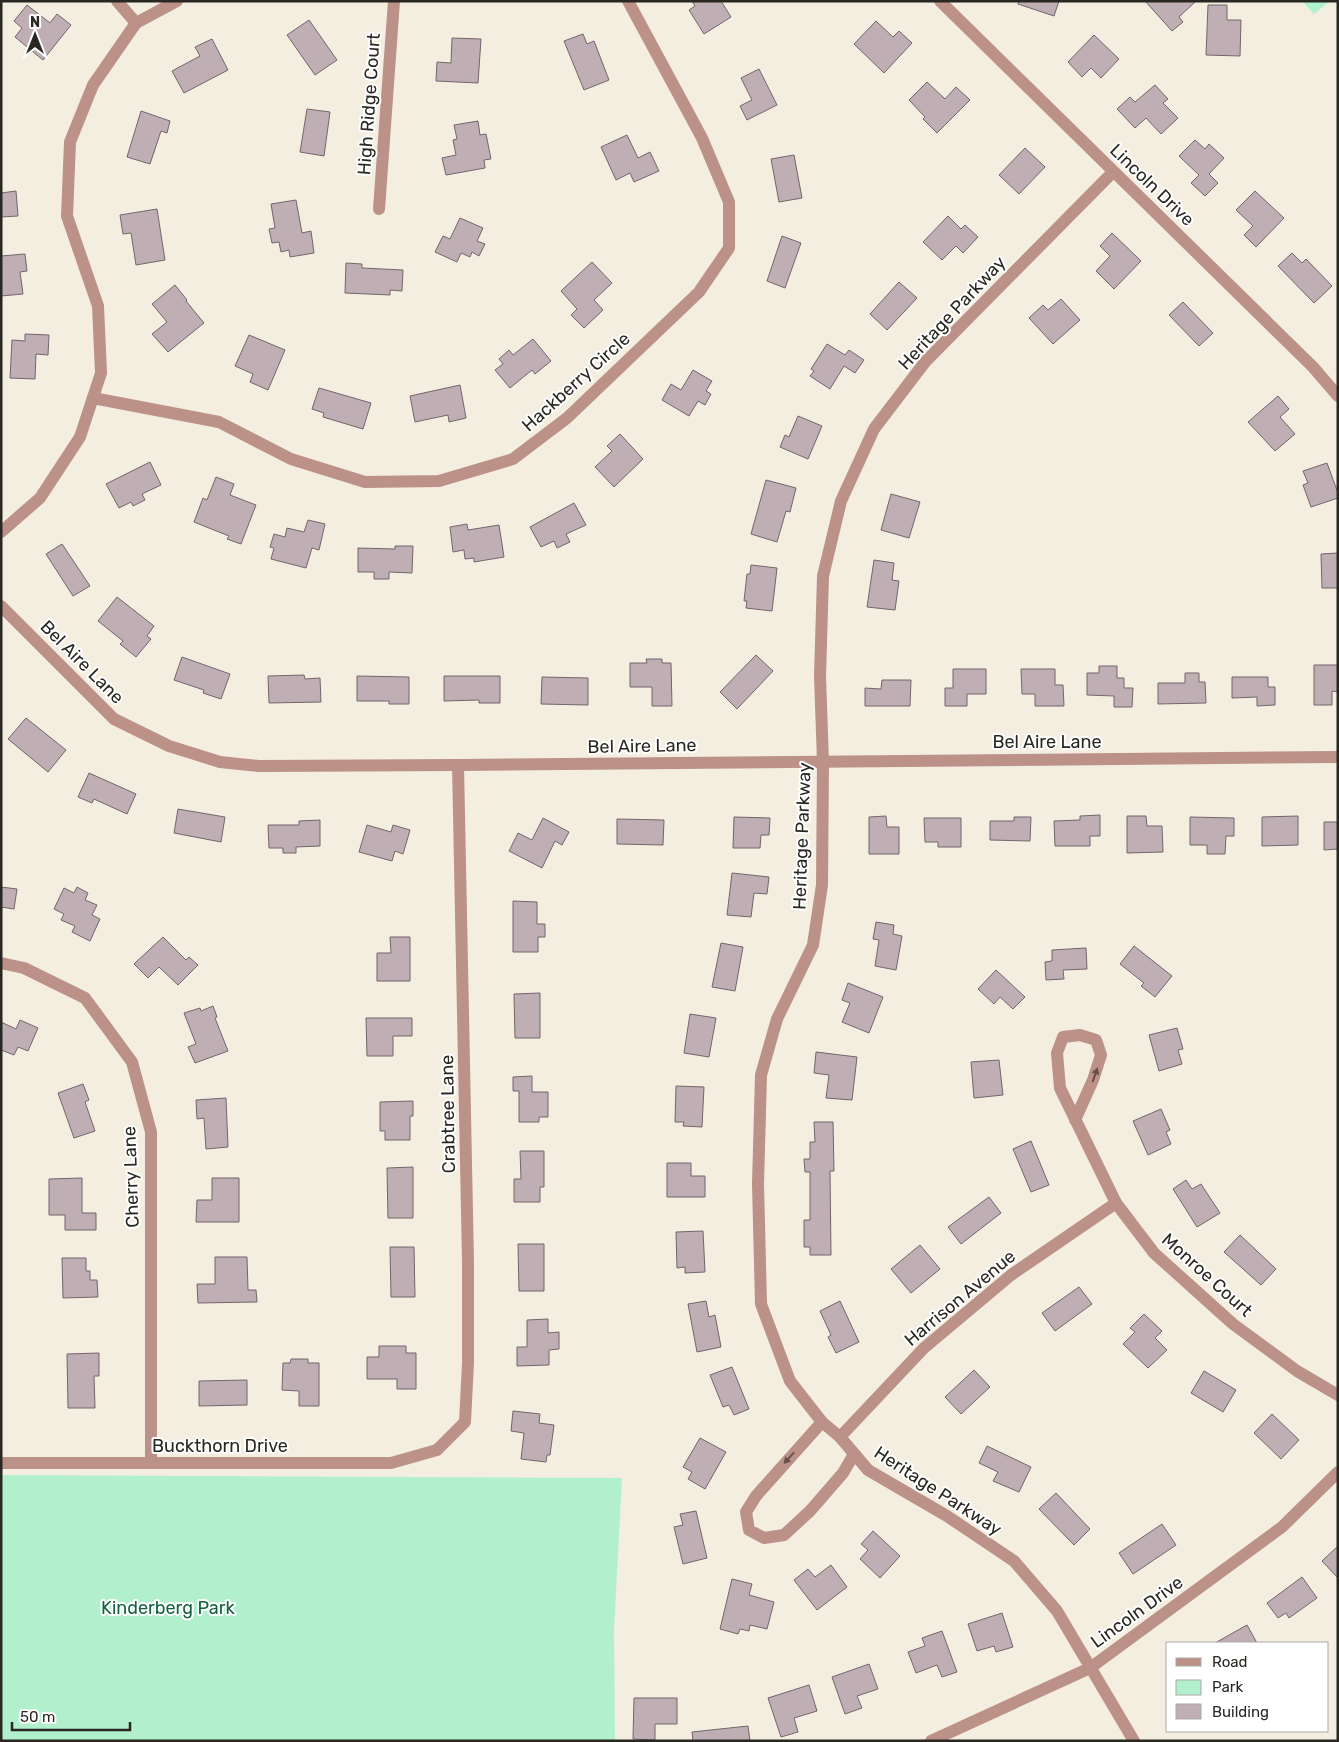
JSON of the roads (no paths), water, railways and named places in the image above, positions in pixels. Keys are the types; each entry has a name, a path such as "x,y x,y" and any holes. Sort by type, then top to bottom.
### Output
{"street":[{"path":"117,1 136,23"},
{"path":"1,532 40,498 80,437 101,373 98,306 67,216 70,142 93,85 136,23 177,1"},
{"name":"High Ridge Court","path":"379,209 394,1"},
{"name":"Hackberry Circle","path":"93,398 219,422 291,459 365,482 439,480 513,459 568,418 692,299 699,292 729,248 729,202 702,138 628,1"},
{"name":"Lincoln Drive","path":"940,1 1313,367 1338,396"},
{"name":"Heritage Parkway","path":"1113,172 925,362 874,429 842,501 823,576 820,676 823,762 822,884 814,945 777,1019 761,1075 758,1184 761,1304 790,1381 822,1422 840,1437 868,1470 947,1516 1014,1562 1057,1611 1134,1741"},
{"name":"Bel Aire Lane","path":"1,606 114,719 169,746 220,762 259,766 1338,758"},
{"name":"Crabtree Lane","path":"437,1450 465,1422 468,1363 468,1252 458,765"},
{"name":"Cherry Lane","path":"1,963 24,968 85,998 132,1062 151,1132 151,1463"},
{"name":"Monroe Court","path":"1075,1120 1093,1080 1101,1055 1096,1040 1080,1035 1063,1037 1057,1054 1060,1088 1075,1120 1116,1202 1154,1253 1233,1324 1297,1371 1338,1395"},
{"name":"Harrison Avenue","path":"840,1437 924,1348 1011,1275 1116,1202"},
{"path":"822,1422 756,1496 746,1512 749,1530 764,1538 784,1535 810,1511 836,1480 854,1454"},
{"name":"Buckthorn Drive","path":"1,1463 391,1463 437,1450"},
{"name":"Lincoln Drive","path":"931,1741 1090,1668 1282,1527 1338,1472"}],"park label":[{"name":"Kinderberg Park","path":"168,1608"}]}
